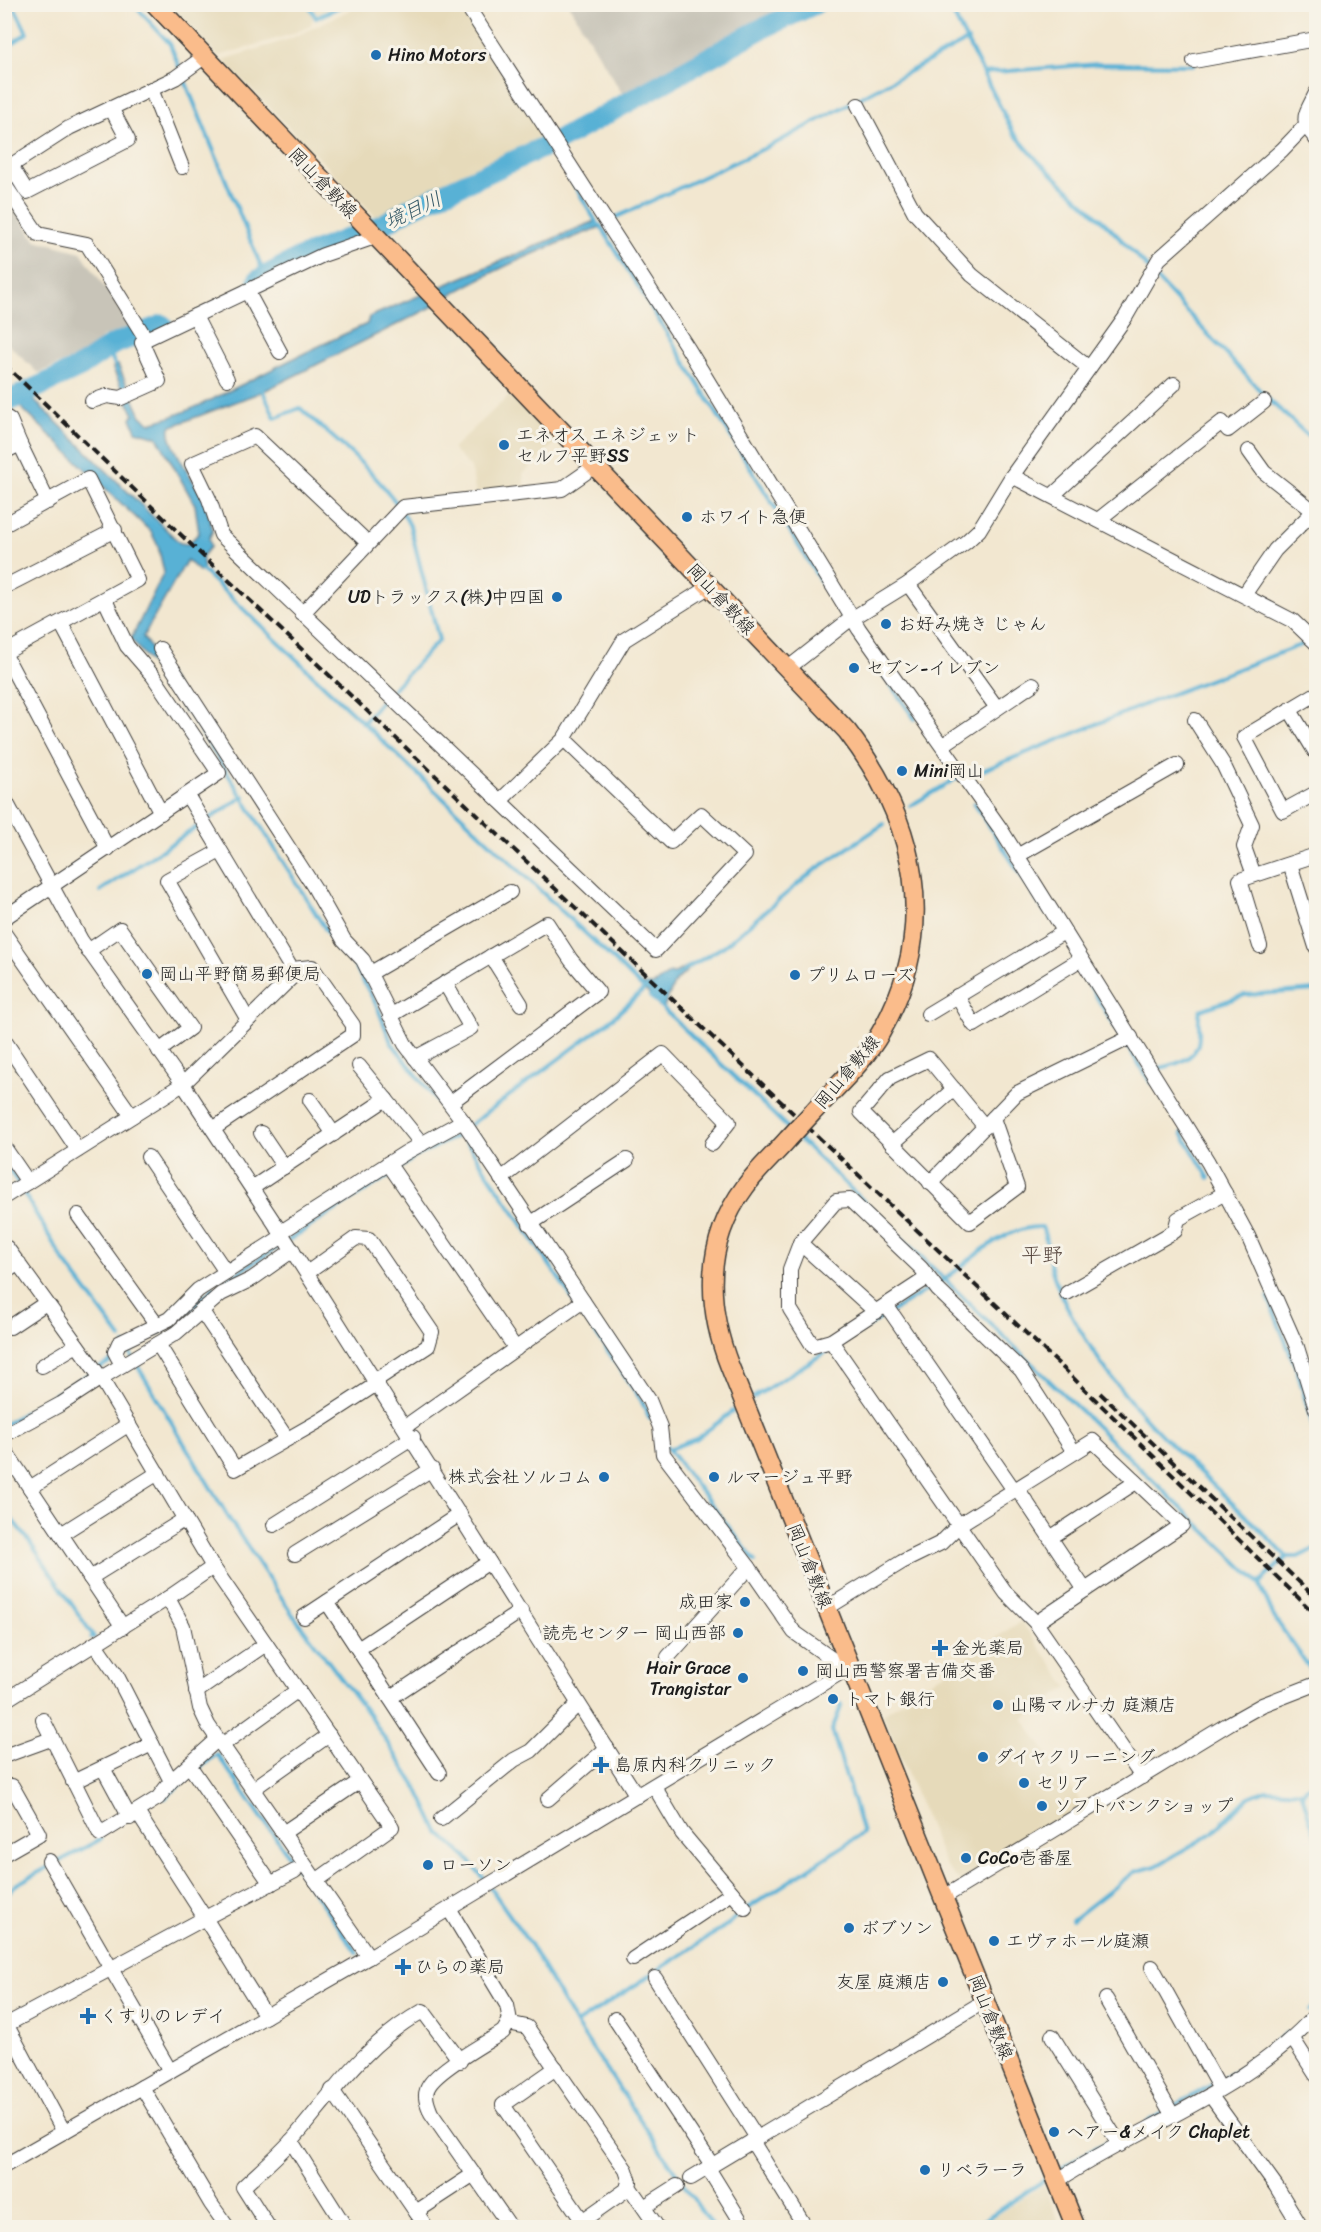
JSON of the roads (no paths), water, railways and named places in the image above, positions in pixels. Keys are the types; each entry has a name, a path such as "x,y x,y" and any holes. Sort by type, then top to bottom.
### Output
{"main road":[{"name":"岡山倉敷線","path":"155,4 357,219 848,731 892,801 905,840 914,882 915,918 910,956 897,1000 880,1034 857,1065 744,1187 727,1216 718,1245 713,1274 714,1318 730,1367 827,1608 848,1668 944,1897 1076,2228"}],"street":[{"path":"466,4 687,347 848,621 943,745 1017,856 1060,935 1126,1040 1151,1070 1221,1195 1248,1236 1297,1347 1317,1409"},
{"path":"1194,60 1317,39"},
{"path":"111,108 128,140 27,192 8,168 69,128 111,108 151,89 183,72 204,57"},
{"path":"151,89 182,167"},
{"path":"1317,93 1304,118 1305,126 1317,139"},
{"path":"858,105 915,213 972,275 1089,368"},
{"path":"787,669 848,621 908,584 979,530 1012,476 1125,318 1151,272 1165,253 1282,150 1305,126"},
{"path":"4,184 38,234 87,244 143,333 142,343 159,381 129,394 107,396 92,401"},
{"path":"143,333 195,316 323,255 375,237"},
{"path":"247,291 280,352"},
{"path":"195,316 227,379"},
{"path":"1052,496 1174,384"},
{"path":"1098,520 1222,422 1228,430 1264,402"},
{"path":"4,416 10,420 48,502"},
{"path":"368,542 255,436 192,464 210,499 221,535 656,950 745,855 701,814 671,842 564,739"},
{"path":"4,452 20,444"},
{"path":"1244,595 1275,550 1315,512 1264,472 1249,452"},
{"path":"302,614 400,509 562,489 595,466"},
{"path":"1012,476 1293,621 1315,641"},
{"path":"4,525 88,479 138,580 4,653 108,849"},
{"path":"4,587 115,530"},
{"path":"908,584 997,708"},
{"path":"500,801 564,739 624,640 710,586"},
{"path":"4,918 219,773 153,676 127,646 105,600"},
{"path":"61,623 161,813"},
{"path":"4,2166 369,1957 848,1668 794,1632 749,1567 663,1454 657,1417 649,1400 579,1304 501,1179 462,1126 450,1103 415,1058 390,1016 363,960 344,940 314,887 160,649"},
{"path":"943,745 1033,684"},
{"path":"1317,694 1244,737 1282,811 1317,793"},
{"path":"1290,710 1317,753"},
{"path":"1195,720 1223,764 1252,825 1244,847 1254,875"},
{"path":"1017,856 1177,765"},
{"path":"4,1147 15,1188 183,1084 293,976 291,969 187,795"},
{"path":"4,798 51,888 88,951 183,1084 286,1240 637,1796"},
{"path":"220,851 168,880 248,1020"},
{"path":"1260,946 1240,879 1317,855"},
{"path":"1290,864 1317,947"},
{"path":"369,974 510,891"},
{"path":"390,1016 547,923 571,960 598,992 450,1103"},
{"path":"88,951 120,929 190,1028 159,1051"},
{"path":"4,933 132,1116"},
{"path":"928,1014 1060,935"},
{"path":"491,956 521,1005"},
{"path":"957,996 974,1025 1077,962"},
{"path":"213,1129 353,1035 353,1025 312,967 291,969"},
{"path":"415,1058 471,1028 445,983"},
{"path":"4,1040 78,1150"},
{"path":"930,1183 1017,1093 1126,1040"},
{"path":"501,1179 663,1054 729,1122 712,1144"},
{"path":"928,1059 954,1089 989,1122 1017,1187 970,1222 861,1112 890,1078 928,1059"},
{"path":"359,1066 422,1144"},
{"path":"892,1144 954,1089"},
{"path":"252,1188 386,1099"},
{"path":"310,1100 334,1134"},
{"path":"4,1435 61,1404 97,1372 124,1355 157,1325 169,1319 198,1290 226,1272 286,1240 393,1170 422,1144 462,1126"},
{"path":"261,1132 284,1167"},
{"path":"148,1157 226,1272"},
{"path":"530,1224 627,1160"},
{"path":"393,1170 516,1348"},
{"path":"1066,1293 1175,1231 1178,1220 1221,1195"},
{"path":"932,1283 834,1345 813,1346 790,1309 790,1269 800,1243 836,1201 850,1200 921,1268 932,1283 1021,1370 1074,1452"},
{"path":"78,1215 157,1325"},
{"path":"158,1344 235,1469 287,1439 428,1346 432,1332 369,1239 356,1238 307,1273"},
{"path":"124,1355 158,1344 176,1333 221,1294 252,1279 286,1240"},
{"path":"800,1243 886,1311 1016,1489 1085,1590"},
{"path":"7,1248 97,1372 213,1567 392,1827 316,1881"},
{"path":"4,1273 18,1263"},
{"path":"10,1327 46,1303"},
{"path":"274,1525 409,1432 516,1348 579,1304"},
{"path":"201,1310 287,1439"},
{"path":"42,1366 76,1345"},
{"path":"834,1345 1006,1593 1036,1623 1142,1777"},
{"path":"30,1488 129,1424"},
{"path":"827,1608 902,1562 941,1543 960,1524 1093,1441 1182,1525 1036,1623"},
{"path":"4,1449 123,1627"},
{"path":"295,1554 432,1469"},
{"path":"61,1534 158,1473"},
{"path":"1050,1538 1136,1482"},
{"path":"304,1617 460,1514"},
{"path":"90,1578 185,1519"},
{"path":"358,1649 489,1562"},
{"path":"4,1701 123,1627 213,1567"},
{"path":"668,1657 749,1567"},
{"path":"168,1598 183,1626 200,1708 220,1742 369,1957"},
{"path":"327,1602 439,1773"},
{"path":"390,1698 520,1611"},
{"path":"95,1644 116,1674 171,1781"},
{"path":"196,1692 266,1644"},
{"path":"944,1897 1262,1705 1316,1685"},
{"path":"43,1720 100,1834 158,1798 171,1781 192,1770 220,1742 298,1690"},
{"path":"441,1819 514,1760 531,1751 578,1704"},
{"path":"253,1789 329,1735"},
{"path":"4,1756 51,1739"},
{"path":"73,1782 152,1744"},
{"path":"548,1799 607,1748"},
{"path":"103,1768 205,1918 266,2016"},
{"path":"192,1770 271,1884"},
{"path":"283,1833 360,1781"},
{"path":"4,1789 12,1786 39,1834 4,1854"},
{"path":"654,1786 682,1833 745,1908"},
{"path":"50,1864 170,2071"},
{"path":"64,2132 5,2024 295,1871"},
{"path":"633,1959 732,1893"},
{"path":"449,1909 507,2005 508,2023 503,2032 435,2078 427,2089 426,2099 431,2113 511,2228"},
{"path":"1152,1967 1215,2087 1301,2227"},
{"path":"655,1978 755,2140 806,2228"},
{"path":"1106,1999 1170,2111"},
{"path":"691,2178 985,2001"},
{"path":"269,2228 243,2187 291,2141 332,2090 382,2040 423,2011 460,2061"},
{"path":"1055,2175 1120,2145 1170,2111 1215,2087 1293,2039 1317,2014"},
{"path":"615,2019 710,2167 745,2228"},
{"path":"508,2023 527,2027 626,2170 628,2185 658,2228"},
{"path":"1052,2036 1120,2145"},
{"path":"1293,2039 1317,2075"},
{"path":"556,2068 502,2105 577,2224 626,2190 628,2185"},
{"path":"142,2087 211,2204 228,2228"},
{"path":"332,2090 427,2228"},
{"path":"291,2141 346,2228"},
{"path":"416,2212 474,2174"},
{"path":"644,2207 677,2187"}],"water":[{"path":"595,221 601,227 490,273 428,309 264,391 170,427 177,454 205,503 213,530 209,539 211,546 202,557 204,567 200,572 187,560 143,637 191,709 185,713 159,674 131,639 164,572 158,546 151,532 12,399 26,392 180,543 188,544 199,533 195,505 157,437 136,431 131,418 134,415 113,369 114,364 118,365 141,416 150,423 202,404 367,324 369,317"},
{"path":"686,967 687,971 675,982 663,1009 640,985 653,985 670,973 673,974"}],"waterway":[{"path":"4,49 27,33 13,4"},
{"path":"308,4 316,18 345,4"},
{"name":"境目川","path":"258,280 297,259 382,225 409,209 561,139 759,30 815,4"},
{"path":"948,4 1013,132 1037,160 1109,227 1150,270"},
{"path":"136,7 170,44 180,69"},
{"path":"608,221 776,143 968,40"},
{"path":"983,73 1099,64 1194,65"},
{"path":"183,76 265,276"},
{"path":"571,179 598,225"},
{"path":"600,225 844,619"},
{"path":"1154,276 1266,397 1316,443"},
{"name":"境目川","path":"4,403 80,367 112,345 162,325"},
{"path":"108,349 116,367"},
{"path":"4,383 21,398"},
{"path":"261,387 275,418 300,408 375,477 410,526 439,640 392,690"},
{"path":"198,566 643,988"},
{"path":"848,625 915,719"},
{"path":"974,774 1151,702 1311,641"},
{"path":"363,723 383,699"},
{"path":"187,709 338,949 354,964 377,1006 391,1042 453,1122"},
{"path":"910,806 957,778"},
{"path":"100,891 244,796"},
{"path":"974,803 1045,912"},
{"path":"684,970 724,946 812,872 884,824"},
{"path":"1077,965 1122,1038"},
{"path":"470,1125 607,1023 645,989"},
{"path":"1153,1069 1180,1062 1196,1050 1199,1040 1200,1010 1245,995 1316,990"},
{"path":"650,996 790,1130"},
{"path":"1126,1044 1151,1083"},
{"path":"457,1128 641,1400 650,1419"},
{"path":"397,1170 415,1157 463,1133"},
{"path":"1182,1133 1209,1178"},
{"path":"797,1137 1259,1583"},
{"path":"4,1161 18,1183"},
{"path":"289,1240 391,1174"},
{"path":"22,1190 62,1258 121,1338"},
{"path":"753,1398 940,1282 999,1239 1020,1230 1042,1227 1051,1267 1062,1296 1071,1315 1108,1372 1155,1428 1287,1557"},
{"path":"223,1282 280,1246"},
{"path":"121,1355 176,1322 214,1288"},
{"path":"1268,1297 1298,1373 1316,1438"},
{"path":"125,1345 230,1520 293,1615 370,1716 417,1788 438,1832 466,1857 486,1881"},
{"path":"4,1425 114,1359"},
{"path":"669,1449 696,1439 733,1411"},
{"path":"666,1446 755,1561"},
{"path":"4,1510 27,1538 94,1637 91,1638"},
{"path":"1316,1548 1298,1557 1287,1557 1259,1583 1274,1617 1316,1677"},
{"path":"576,2024 863,1833 832,1730 842,1704"},
{"path":"197,1770 217,1754 357,1953"},
{"path":"165,1798 191,1774"},
{"path":"1316,1783 1306,1788 1302,1795 1316,1838"},
{"path":"1072,1920 1134,1872 1156,1866 1211,1834 1249,1797 1266,1790 1304,1792"},
{"path":"4,1895 17,1884 101,1839"},
{"path":"4,1882 10,1891"},
{"path":"490,1887 531,1946 576,2024 713,2228"},
{"path":"1310,2011 1316,2004"},
{"path":"1220,2080 1243,2067 1287,2033"},
{"path":"1173,2107 1213,2084"},
{"path":"1147,2122 1166,2111"},
{"path":"1057,2171 1111,2141"},
{"path":"972,2228 1049,2177"}],"railway":[{"path":"4,364 204,557 1063,1368 1316,1615"},
{"path":"1100,1393 1316,1598"}],"place":[{"name":"Hino Motors","path":"376,55"},
{"name":"エネオス エネジェット セルフ平野SS","path":"504,445"},
{"name":"ホワイト急便","path":"687,517"},
{"name":"UDトラックス(株)中四国","path":"557,597"},
{"name":"お好み焼き じゃん","path":"886,624"},
{"name":"セブン-イレブン","path":"854,668"},
{"name":"Mini岡山","path":"902,771"},
{"name":"岡山平野簡易郵便局","path":"147,974"},
{"name":"プリムローズ","path":"795,975"},
{"name":"株式会社ソルコム","path":"604,1477"},
{"name":"ルマージュ平野","path":"714,1477"},
{"name":"成田家","path":"745,1602"},
{"name":"読売センター 岡山西部","path":"738,1633"},
{"name":"金光薬局","path":"940,1648"},
{"name":"岡山西警察署吉備交番","path":"803,1671"},
{"name":"Hair Grace Trangistar","path":"743,1678"},
{"name":"トマト銀行","path":"833,1699"},
{"name":"山陽マルナカ 庭瀬店","path":"998,1705"},
{"name":"ダイヤクリーニング","path":"983,1757"},
{"name":"島原内科クリニック","path":"601,1765"},
{"name":"セリア","path":"1024,1783"},
{"name":"ソフトバンクショップ","path":"1042,1806"},
{"name":"CoCo壱番屋","path":"966,1858"},
{"name":"ローソン","path":"428,1865"},
{"name":"ボブソン","path":"849,1928"},
{"name":"エヴァホール庭瀬","path":"994,1941"},
{"name":"ひらの薬局","path":"403,1967"},
{"name":"友屋 庭瀬店","path":"943,1982"},
{"name":"くすりのレデイ","path":"88,2016"},
{"name":"ヘアー&メイク Chaplet","path":"1054,2132"},
{"name":"リベラーラ","path":"925,2170"}],"district":[{"name":"平野","path":"1042,1255"}]}
